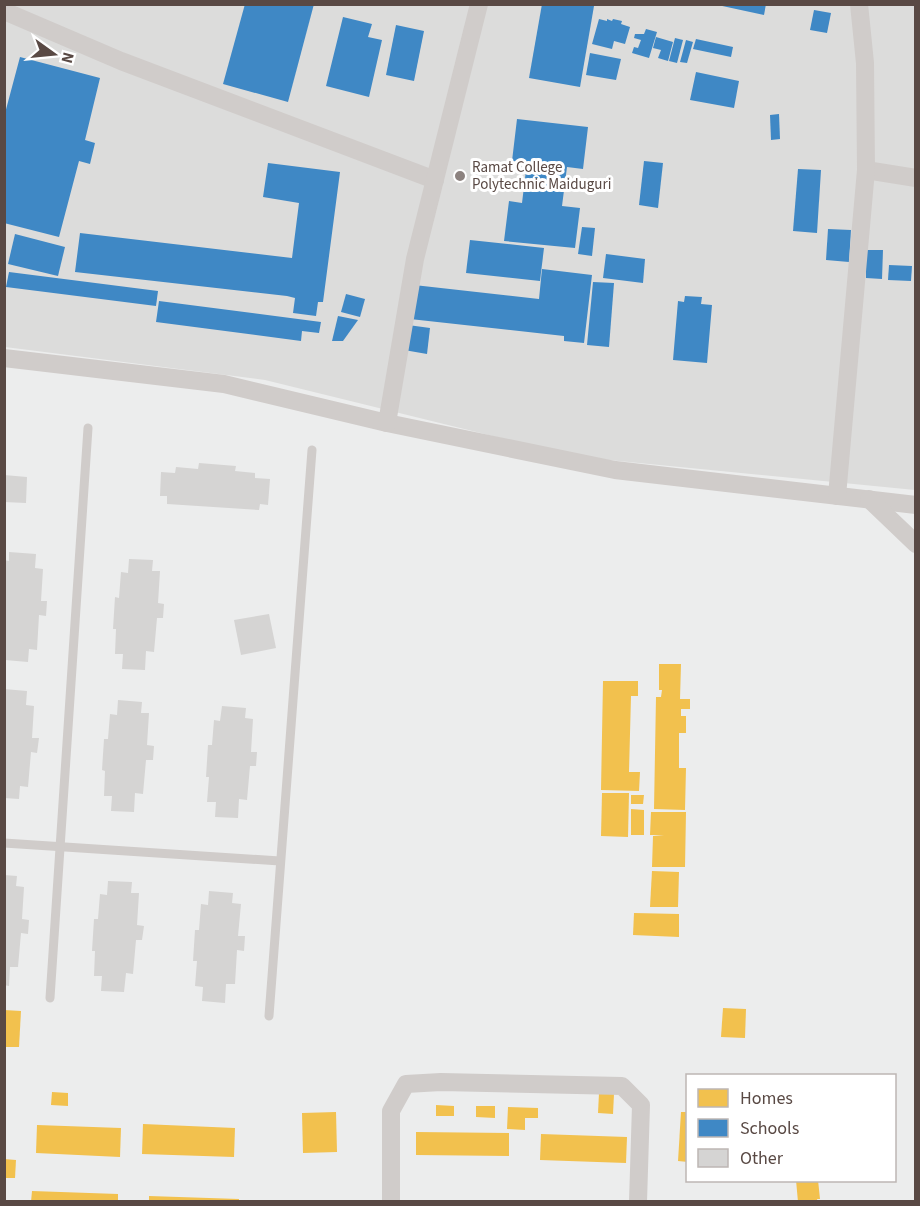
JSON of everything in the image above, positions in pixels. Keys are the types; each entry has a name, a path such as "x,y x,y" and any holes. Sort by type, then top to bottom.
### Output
{"street":[{"path":"387,423 415,259 479,4"},
{"path":"837,496 866,170 865,63 859,4"},
{"path":"4,10 121,61 435,180"},
{"path":"866,170 915,178"},
{"path":"4,358 224,384 387,423 615,470 915,505"},
{"path":"869,500 915,544"},
{"path":"391,1202 391,1111 406,1084 441,1082 622,1086 641,1105 638,1202"}],"lane":[{"path":"50,998 88,428"},
{"path":"269,1016 312,450"},
{"path":"4,843 280,861"}],"shaded area":[{"name":"Ramat College Polytechnic Maiduguri","path":"5,5 915,5 915,490 578,457 265,380 5,347"}],"building: Homes":[{"path":"659,664 681,664 680,699 690,699 690,709 681,709 681,716 686,716 686,733 679,733 679,768 686,768 685,810 654,809 656,697 661,697 662,690 659,690"},
{"path":"603,681 638,681 638,696 631,696 629,772 640,772 639,791 601,790"},
{"path":"602,793 629,793 628,837 601,836"},
{"path":"631,795 644,795 643,804 631,804"},
{"path":"631,809 644,810 644,835 631,835"},
{"path":"651,812 686,812 685,867 652,867 653,836 664,835 650,835"},
{"path":"652,871 679,872 678,907 650,907"},
{"path":"634,913 679,914 679,937 633,935"},
{"path":"723,1008 746,1009 745,1038 721,1037"},
{"path":"4,1010 21,1011 19,1047 4,1047"},
{"path":"52,1092 68,1093 68,1106 51,1105"},
{"path":"599,1093 614,1094 613,1114 598,1113"},
{"path":"436,1105 454,1106 454,1116 436,1116"},
{"path":"476,1106 495,1106 495,1118 476,1117"},
{"path":"508,1107 538,1108 538,1118 525,1118 525,1130 507,1129"},
{"path":"336,1112 337,1152 303,1153 302,1113"},
{"path":"681,1112 686,1112 686,1162 678,1161"},
{"path":"143,1124 235,1128 234,1157 142,1154"},
{"path":"37,1125 121,1128 120,1157 36,1153"},
{"path":"416,1132 509,1133 509,1156 416,1155"},
{"path":"541,1134 627,1137 626,1163 540,1160"},
{"path":"4,1159 16,1160 15,1178 4,1178"},
{"path":"796,1182 818,1182 820,1199 817,1199 818,1202 798,1202"},
{"path":"32,1191 118,1194 118,1202 31,1202"},
{"path":"149,1196 239,1199 239,1202 149,1202"}],"building: Schools":[{"path":"245,4 314,4 288,102 223,84"},
{"path":"542,4 594,6 580,87 529,78"},
{"path":"713,4 766,4 764,15"},
{"path":"814,10 831,13 827,33 810,30"},
{"path":"343,17 372,24 368,37 382,40 369,97 326,86"},
{"path":"599,19 622,21 621,24 630,27 625,44 614,41 612,49 592,44"},
{"path":"396,25 424,31 414,81 386,75"},
{"path":"646,29 657,32 649,58 632,53 634,47 638,48 641,40 634,38 635,34 644,34"},
{"path":"656,37 673,42 668,61 658,58 661,50 653,48"},
{"path":"675,38 683,40 677,63 669,61"},
{"path":"696,39 733,47 731,57 693,49"},
{"path":"686,40 693,42 687,63 680,62"},
{"path":"590,53 621,59 616,80 586,75"},
{"path":"20,57 100,78 85,140 95,143 90,164 79,161 59,237 4,223 4,117"},
{"path":"696,72 739,81 734,108 690,100"},
{"path":"779,114 780,139 771,140 770,115"},
{"path":"517,119 588,127 583,169 567,167 562,206 580,208 575,248 504,241 509,201 522,203 527,162 512,161"},
{"path":"644,161 663,163 658,208 639,205"},
{"path":"268,163 340,172 323,302 318,302 316,316 293,313 295,298 287,296 75,272 80,233 292,258 299,203 263,197"},
{"path":"798,169 821,170 817,233 793,231"},
{"path":"582,227 595,228 592,256 578,254"},
{"path":"828,229 851,230 849,262 826,260"},
{"path":"15,234 65,247 58,276 8,264"},
{"path":"470,240 544,248 540,281 466,273"},
{"path":"866,250 883,250 882,279 866,278"},
{"path":"606,254 645,259 643,283 603,278"},
{"path":"889,265 912,266 911,281 888,280"},
{"path":"542,269 592,275 584,343 564,341 564,336 410,319 414,285 539,299"},
{"path":"9,272 158,291 156,306 6,287"},
{"path":"593,282 614,283 609,347 587,345"},
{"path":"346,294 365,299 360,317 341,312"},
{"path":"685,296 702,297 701,304 712,305 707,363 673,360 678,301 684,302"},
{"path":"159,301 321,322 319,333 302,331 301,341 156,322"},
{"path":"338,316 358,320 343,341 332,341"},
{"path":"408,325 430,328 427,354 404,350"}],"building: Other":[{"path":"199,463 236,466 235,471 255,473 255,478 270,479 268,505 260,504 259,510 167,504 167,496 160,496 161,472 175,473 176,467 198,469"},
{"path":"4,475 27,477 26,503 4,502"},
{"path":"9,552 36,554 35,568 43,569 41,601 47,601 46,616 39,615 37,650 29,649 28,662 5,660 4,560 9,561"},
{"path":"129,559 153,560 152,571 160,571 158,603 164,604 163,618 157,618 154,652 146,651 145,670 122,669 123,654 115,654 116,629 113,629 115,597 119,598 121,572 128,573"},
{"path":"269,614 276,648 241,655 234,620"},
{"path":"4,689 27,691 26,705 34,706 32,738 39,738 37,753 31,752 28,787 20,786 19,799 4,798"},
{"path":"118,700 142,702 141,713 149,713 147,745 154,746 153,760 146,760 143,794 135,793 134,812 111,811 112,796 104,796 105,771 102,770 104,739 108,739 110,714 117,715"},
{"path":"222,706 246,708 245,718 253,719 251,752 257,752 256,766 250,766 247,800 239,799 238,818 215,817 216,802 207,802 208,745 212,745 214,720 220,721"},
{"path":"4,875 17,876 16,886 24,887 22,919 29,920 28,934 21,933 18,967 10,967 9,986 4,985"},
{"path":"108,881 132,882 131,893 139,893 137,925 144,926 142,940 136,940 133,974 126,973 124,992 101,991 102,976 94,976 95,951 92,951 94,919 98,919 100,894 107,895"},
{"path":"209,891 233,893 232,903 241,904 238,936 245,936 244,951 237,950 235,984 226,984 225,1003 202,1001 203,987 195,986 197,961 193,961 195,930 199,930 201,904 208,905"}],"place":[{"name":"Ramat College Polytechnic Maiduguri","path":"460,176"}]}
